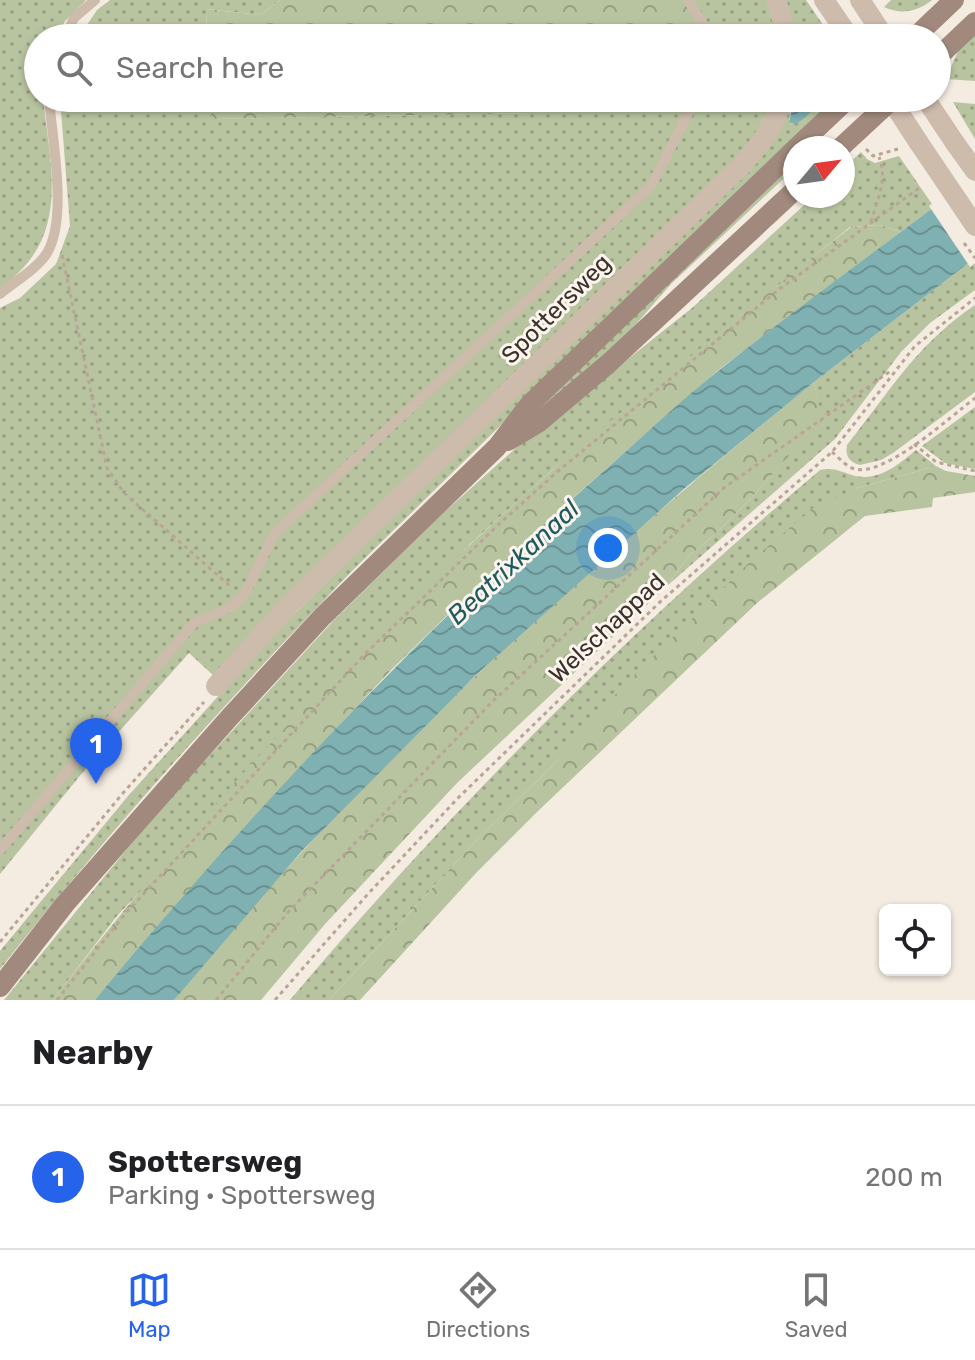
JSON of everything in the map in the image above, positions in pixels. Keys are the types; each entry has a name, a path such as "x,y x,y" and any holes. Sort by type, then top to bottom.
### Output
{"main road":[{"path":"929,24 954,0"},
{"path":"951,45 975,22"},
{"name":"Spottersweg","path":"808,136 834,112"},
{"path":"853,136 878,112"},
{"name":"Spottersweg","path":"0,987 65,904 322,617 497,447 529,405 783,160"},
{"name":"Spottersweg","path":"497,447 538,423 609,363 783,201"}],"street":[{"path":"776,0 784,24"},
{"path":"824,0 840,24"},
{"path":"860,0 876,24"},
{"name":"Spottersweg","path":"216,686 290,604 742,165 761,143 779,112"},
{"path":"900,112 975,226"},
{"path":"934,112 975,171"}],"lane":[{"path":"71,24 95,0"},
{"path":"688,0 703,24"},
{"path":"0,294 46,256 54,239 59,212 50,112"},
{"path":"0,850 194,623 233,606 274,534 651,186 689,112"}],"path":[{"path":"871,222 883,182 879,156"},
{"path":"57,1000 125,914 356,664 498,525 557,472 778,290 924,185"},
{"path":"54,239 65,264 107,468 124,493 241,596"},
{"name":"Welschappad","path":"275,1000 458,798 660,602 832,452 877,397 895,368 939,324 975,298"},
{"path":"216,1000 289,911 527,669 725,487 895,368"},
{"path":"832,452 852,468 862,470 892,461 975,398"},
{"path":"913,444 936,462 975,471"},
{"path":"0,942 216,686"}],"green space":[{"path":"0,0 86,0 64,24 24,24 24,112 45,112 52,177 51,202 47,225 38,248 23,269 0,288"},
{"path":"110,0 280,0 260,15 206,9 207,24 88,24 97,10"},
{"path":"280,0 689,0 700,24 207,24 206,9 260,15"},
{"path":"690,0 768,0 776,24 701,24"},
{"path":"785,0 806,0 822,24 792,24"},
{"path":"891,0 932,0 915,10 903,11 884,7"},
{"path":"975,31 975,81 951,79 951,67 958,51"},
{"path":"953,102 975,104 975,139"},
{"path":"61,112 211,112 211,119 540,112 767,112 749,146 214,676 189,653 83,772 0,874 0,308 20,298 56,264 70,226"},
{"path":"211,112 540,112 537,113 211,119"},
{"path":"780,112 790,112 789,121 793,123 805,112 821,112 796,136 783,136 783,149 307,618 128,815 0,969 0,951 128,796 276,632 658,256"},
{"path":"861,152 875,163 899,156 934,207 901,232 880,225 850,227 552,470 470,544 117,916 53,1000 4,1000 152,818 334,620 441,515 516,448 692,308 801,208 855,208 855,158"},
{"path":"783,169 783,179 671,284 604,361 534,418 530,413"},
{"path":"880,225 901,232 721,368 566,504 392,669 95,1000 53,1000 227,791 352,658 483,532 586,441 851,227"},
{"path":"975,258 975,290 930,323 901,352 835,439 667,586 688,557 752,497 821,419 814,382"},
{"path":"975,305 975,392 881,460 860,465 851,460 847,455 847,445 905,370 936,336"},
{"path":"814,382 822,419 752,497 688,557 667,586 458,782 326,923 261,1000 174,1000 218,946 327,825 460,691 598,564"},
{"path":"975,407 975,469 945,463 922,446"},
{"path":"916,450 936,466 857,488 558,760 470,847 329,1000 290,1000 478,791 611,658 749,531 820,470 832,469 870,477 887,471"},
{"path":"936,466 975,476 975,492 933,498 932,507 865,516 757,603 537,812 476,873 360,1000 329,1000 470,847 558,760 624,685 752,560 813,508 857,488"}],"water":[{"path":"791,112 810,112 796,124 789,122"},
{"name":"Beatrixkanaal","path":"934,207 975,258 814,382 685,488 476,675 301,852 174,1000 95,1000 280,789 476,588 709,378"}],"pier":[{"path":"975,174 975,263 970,267 929,206"}],"place":[{"name":"Spottersweg","path":"96,784"}]}
